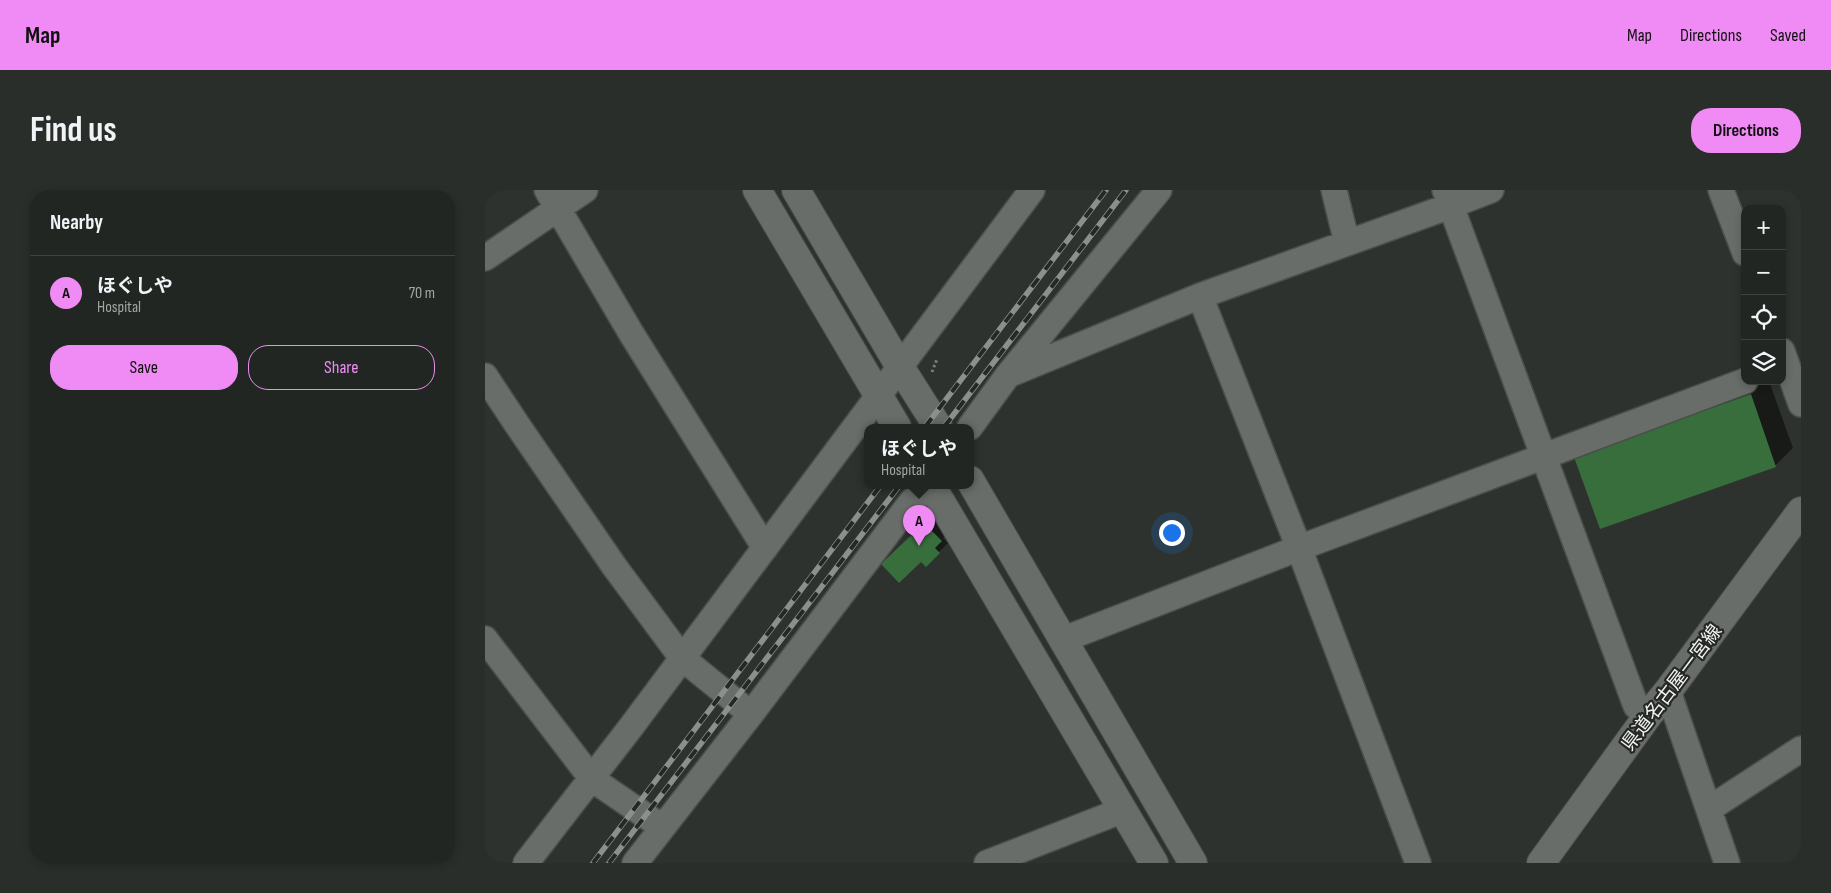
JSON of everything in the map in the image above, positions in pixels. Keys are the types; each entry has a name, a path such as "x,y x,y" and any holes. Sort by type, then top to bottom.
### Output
{"street":[{"path":"485,258 553,199 585,190"},
{"path":"757,190 895,424"},
{"path":"796,190 900,367 937,424"},
{"path":"972,424 1008,375 1159,190"},
{"path":"1334,190 1347,243"},
{"path":"1008,375 1200,296 1347,243 1448,198 1491,190"},
{"path":"1721,190 1744,250"},
{"path":"526,863 592,779 765,548 1029,191"},
{"path":"1448,198 1636,706 1649,714"},
{"path":"553,199 631,333 765,548"},
{"path":"1200,296 1299,548 1418,863"},
{"path":"1788,361 1801,404"},
{"path":"485,376 517,426 614,566 682,658 751,714"},
{"path":"1062,640 1299,548 1741,382"},
{"path":"974,487 1193,863"},
{"path":"636,863 912,501 926,489"},
{"path":"933,489 1154,863"},
{"name":"県道名古屋一宮線","path":"1541,863 1649,714 1801,511"},
{"path":"485,639 592,779 662,827"},
{"path":"1668,691 1727,863"},
{"path":"1709,809 1801,749"},
{"path":"987,863 1123,810"},
{"path":"1138,837 1146,863"}],"path":[{"path":"929,327 942,347 931,373"}],"building":[{"path":"1751,394 1776,467 1600,529 1574,457"},
{"path":"924,523 942,541 935,548 940,553 926,567 921,562 899,583 881,564"}],"railway":[{"path":"927,424 1106,190"},
{"path":"946,424 1126,190"},
{"path":"593,863 878,489"},
{"path":"609,863 897,489"}],"place":[{"name":"ほぐしや","path":"919,546"}]}
